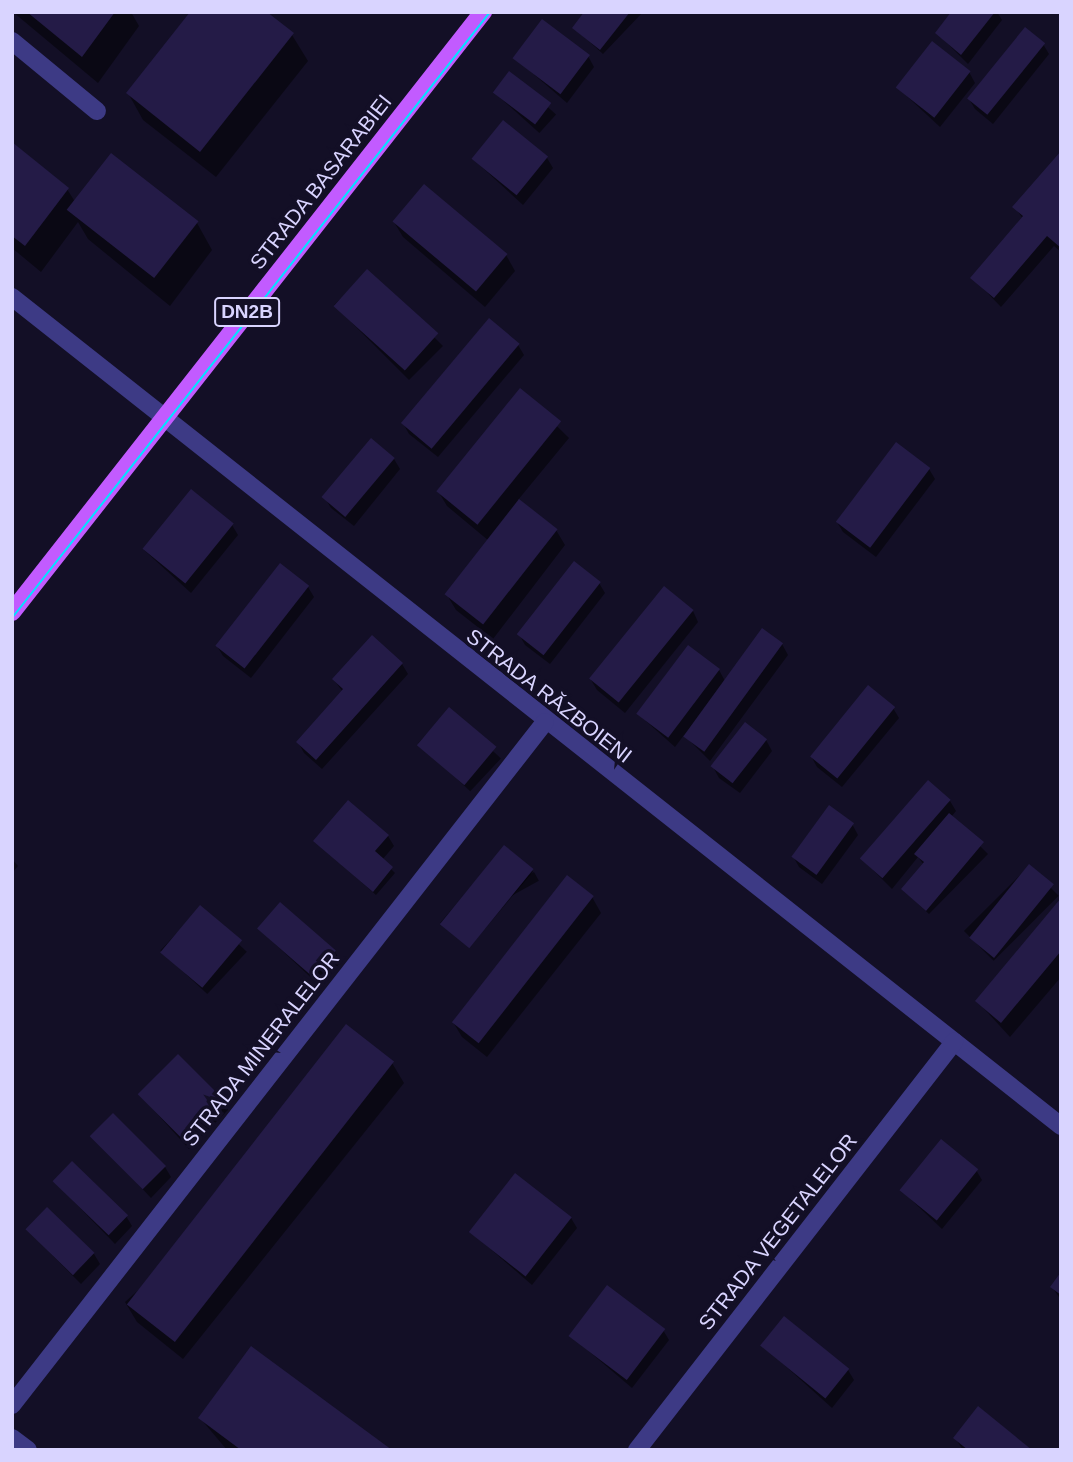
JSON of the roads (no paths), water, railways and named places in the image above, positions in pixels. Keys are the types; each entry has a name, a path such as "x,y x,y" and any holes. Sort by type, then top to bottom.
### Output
{"main road":[{"name":"STRADA BASARABIEI","path":"12,612 483,12"}],"street":[{"path":"12,41 97,111"},
{"name":"STRADA RĂZBOIENI","path":"12,297 545,722 1061,1126"},
{"name":"STRADA MINERALELOR","path":"12,1405 545,722"},
{"name":"STRADA VEGETALELOR","path":"637,1450 954,1042"},
{"path":"12,1438 28,1450"}],"tram line":[{"path":"12,618 490,12"}]}
